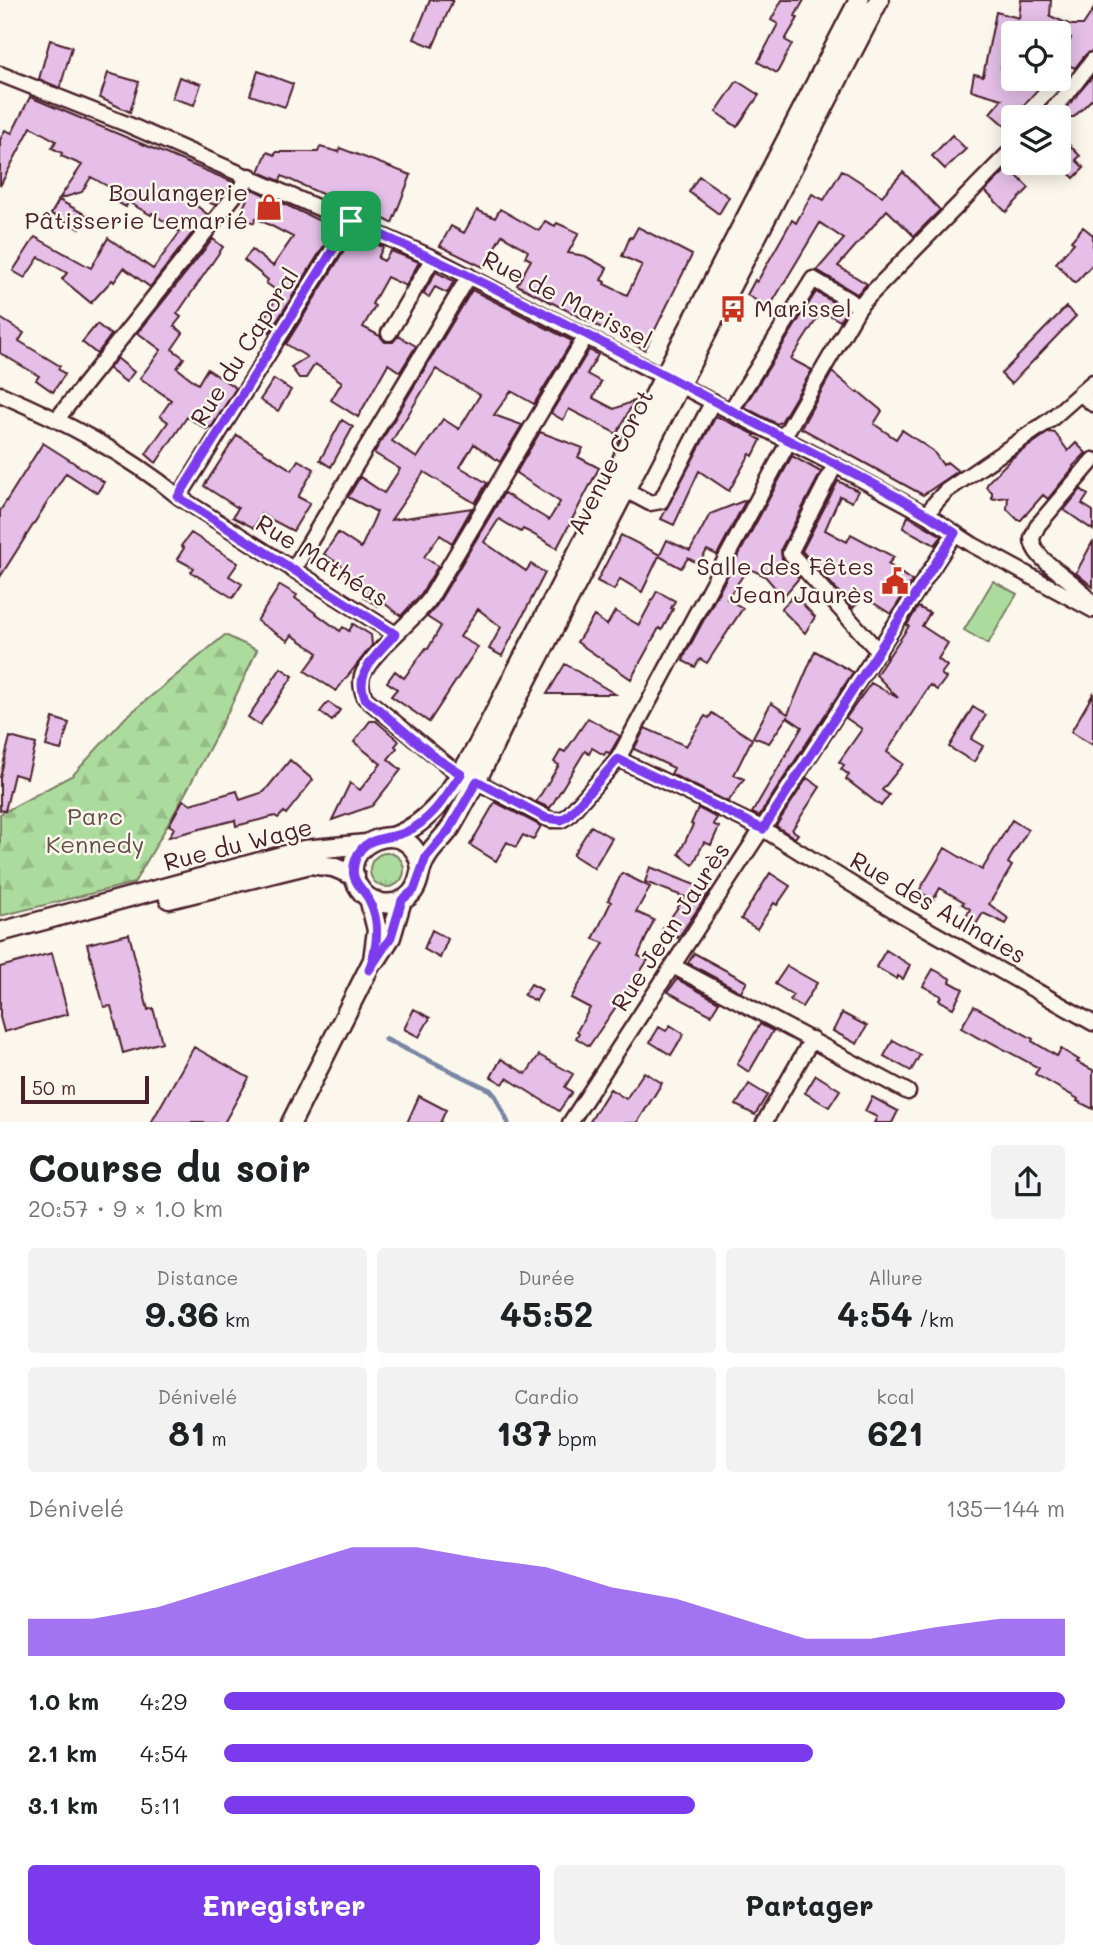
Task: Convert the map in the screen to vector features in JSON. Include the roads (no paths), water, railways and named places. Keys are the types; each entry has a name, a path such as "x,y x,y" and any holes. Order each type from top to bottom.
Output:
{"street":[{"name":"Avenue Corot","path":"291,1122 369,970 391,937 402,900 414,890 426,857 449,830 469,777 619,487 859,0"},
{"name":"Avenue Corot","path":"672,379 879,0"},
{"path":"1056,105 1093,60"},
{"name":"Rue de Marissel","path":"0,74 250,176 433,258 786,439 1093,608"},
{"path":"763,829 618,759 786,439 860,307 1001,161"},
{"path":"57,419 250,176"},
{"name":"Rue du Caporal","path":"178,497 351,221"},
{"path":"389,333 433,258"},
{"path":"293,570 469,276"},
{"path":"731,410 813,279 860,307"},
{"path":"395,634 411,621 429,600 586,336"},
{"path":"927,515 946,491 1050,420 1093,382"},
{"name":"Rue Mathéas","path":"0,394 57,419 160,481 178,497 395,634 363,673 361,685 369,703 436,758 546,818 561,820 568,816 618,759"},
{"path":"1081,394 1093,404"},
{"path":"619,487 650,503 664,499 713,401"},
{"name":"Rue de Marissel","path":"1093,460 1034,532 1032,544 1036,554 1088,596 1093,608"},
{"path":"835,465 790,553 879,652"},
{"name":"Rue Jean Jaurès","path":"570,1122 955,533"},
{"name":"Avenue Corot","path":"366,844 416,827 469,777"},
{"name":"Rue des Aulnaies","path":"763,829 913,922 1093,1023"},
{"path":"393,837 414,850 421,869"},
{"path":"355,876 357,856 366,844"},
{"name":"Rue du Wage","path":"0,932 304,850 366,844"},
{"name":"Rue du Wage","path":"0,943 302,865 326,865 355,876"},
{"name":"Avenue Corot","path":"355,876 361,891 369,898 377,930 375,951 369,970"},
{"path":"369,898 383,903 402,900"},
{"path":"673,966 908,1092"},
{"path":"764,1122 812,1039"}],"waterway":[{"path":"385,1039 490,1090 508,1122"}],"place":[{"name":"Boulangerie Pâtisserie Lemarié","path":"269,207"},
{"name":"Marissel","path":"733,309"},
{"name":"Salle des Fêtes Jean Jaurès","path":"895,581"}],"park label":[{"name":"Parc Kennedy","path":"95,831"}]}
